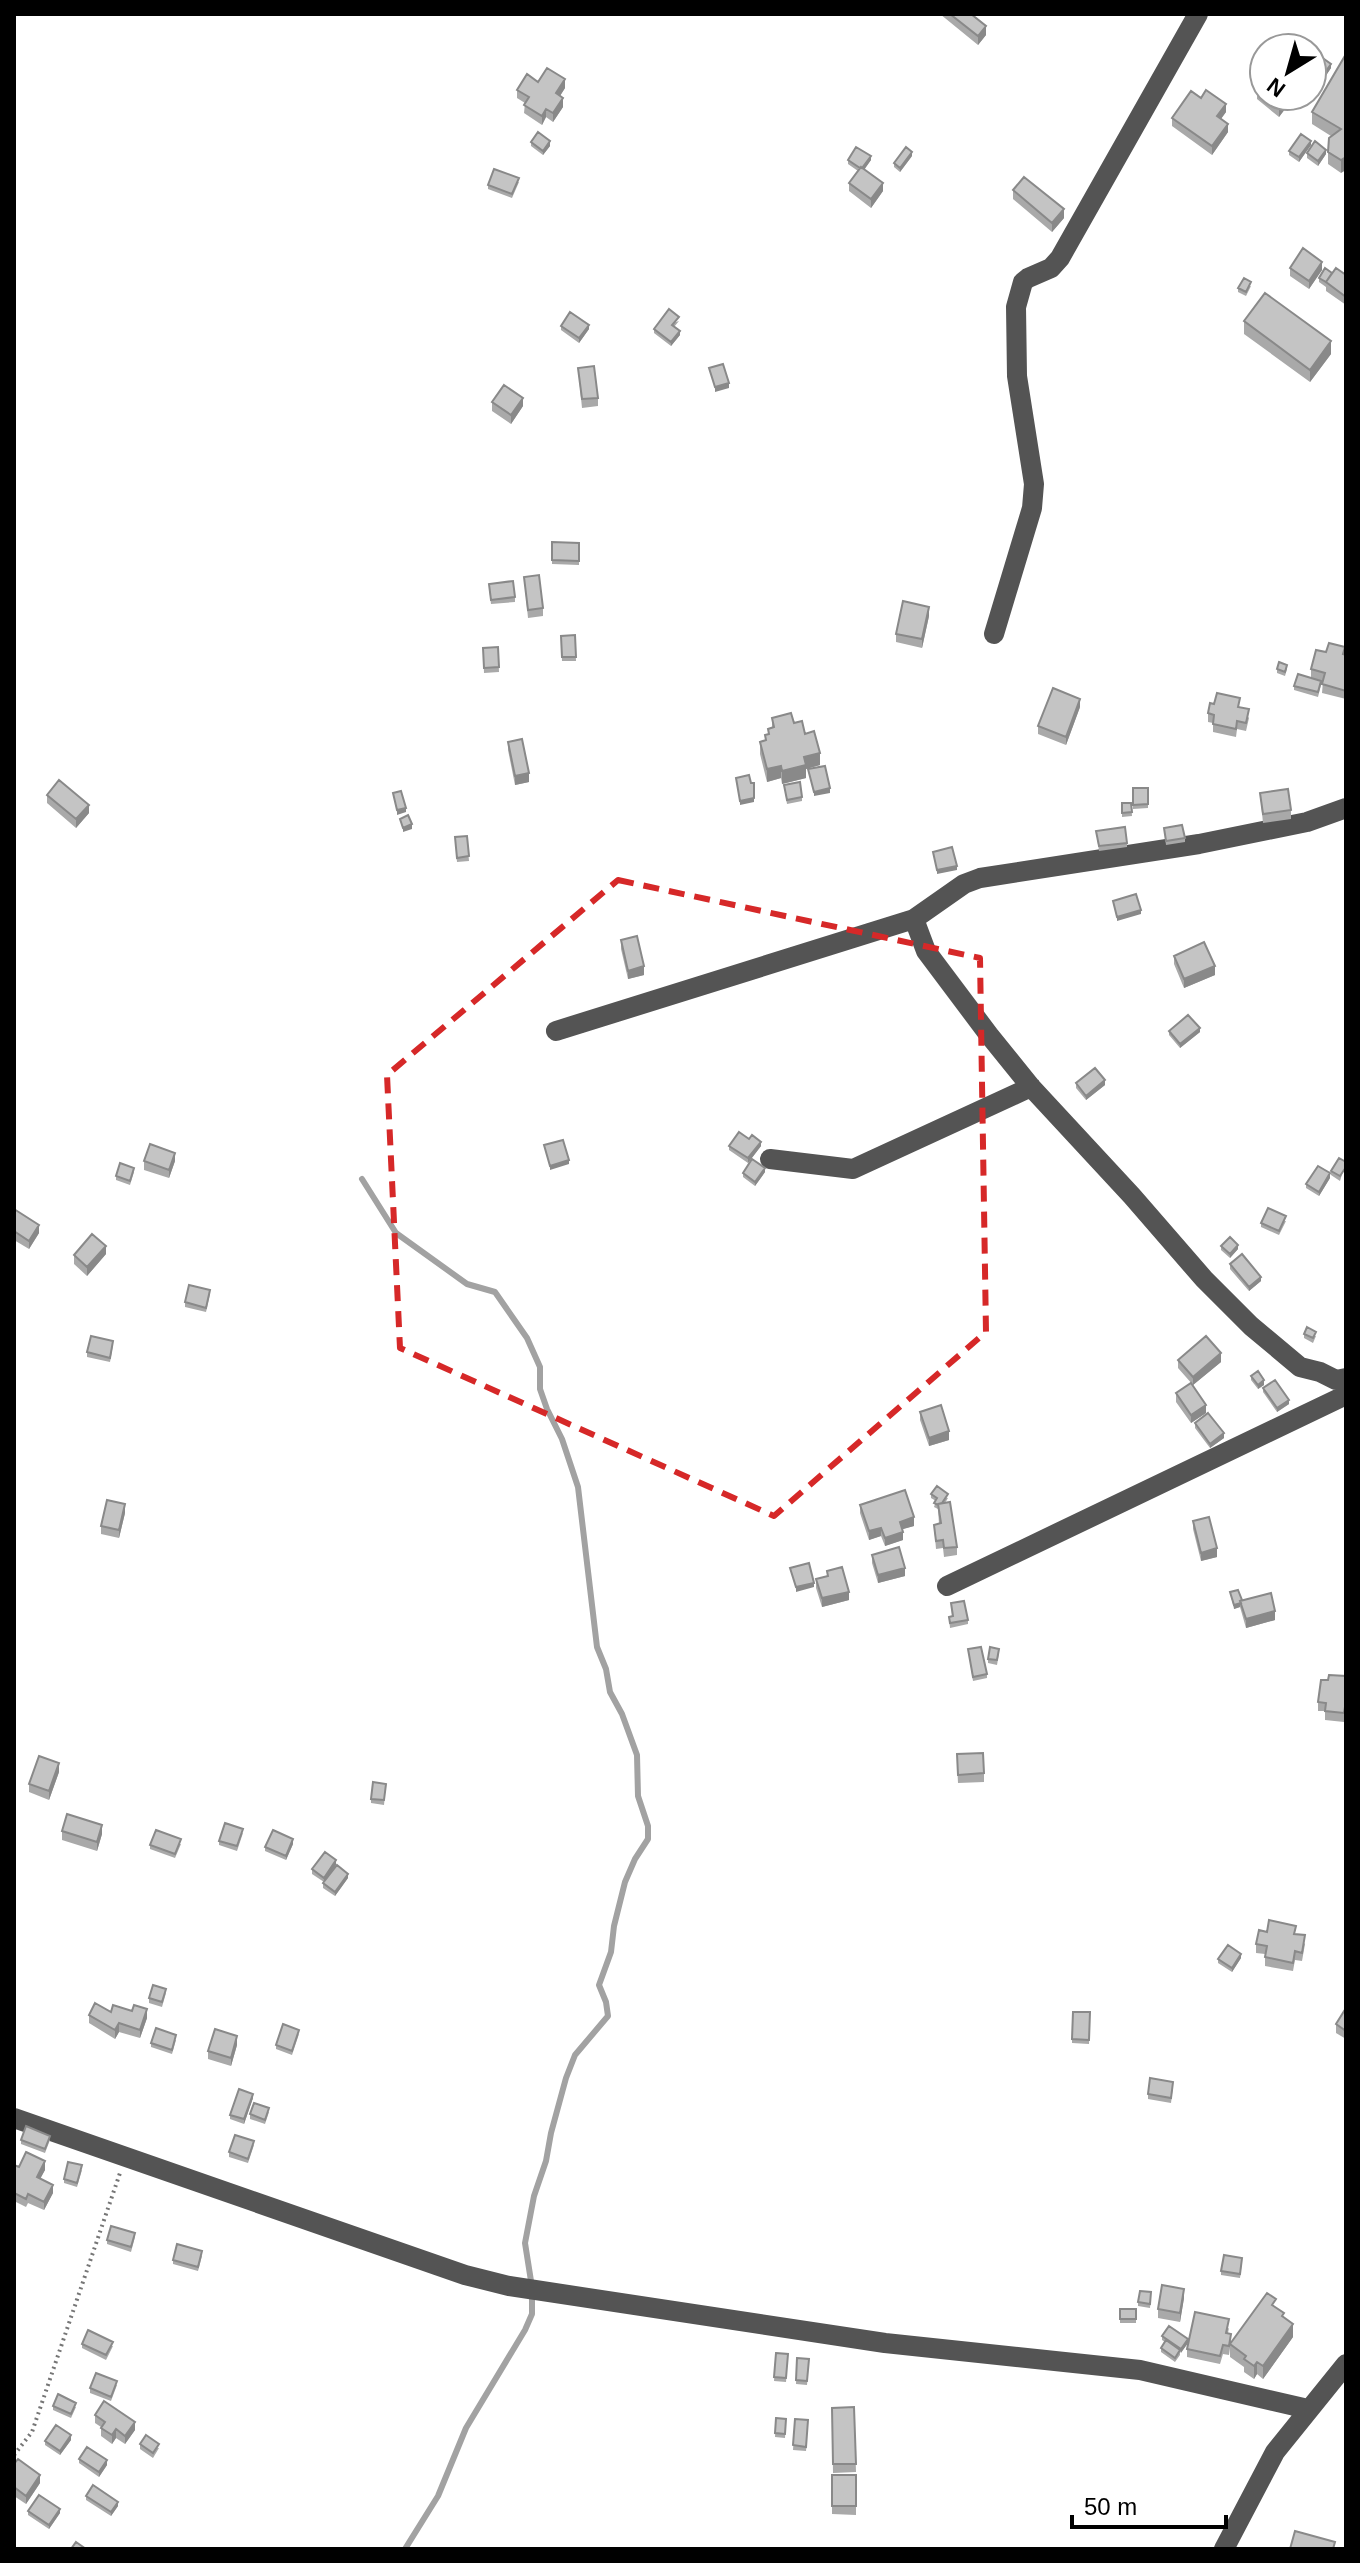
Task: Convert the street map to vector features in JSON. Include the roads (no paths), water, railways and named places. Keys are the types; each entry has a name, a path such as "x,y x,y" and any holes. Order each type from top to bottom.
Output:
{"street":[{"path":"994,634 1032,508 1034,484 1017,376 1015,323 1019,292 1028,278 1051,268 1060,258 1198,14"},
{"path":"556,1031 914,919 964,884 980,878 1199,844 1307,822 1346,808"},
{"path":"914,919 926,951 1031,1087 1204,1279 1251,1326 1300,1367 1336,1380 1346,1378"},
{"path":"770,1159 853,1169 1031,1087"},
{"path":"947,1586 1346,1395"},
{"path":"14,2118 465,2275 509,2286 885,2343 1140,2370 1308,2409"},
{"path":"1224,2549 1275,2452 1346,2364"}],"waterway":[{"path":"362,1179 396,1233 467,1284 495,1292 527,1338 540,1367 540,1389 562,1439 578,1487 597,1647 606,1669 610,1692 637,1755 638,1796 648,1826 648,1839 625,1882 611,1952 599,1985 608,2016 575,2055 534,2196 525,2243 531,2281"},
{"path":"405,2549 438,2496 466,2428 525,2330 532,2314 532,2299"}]}
